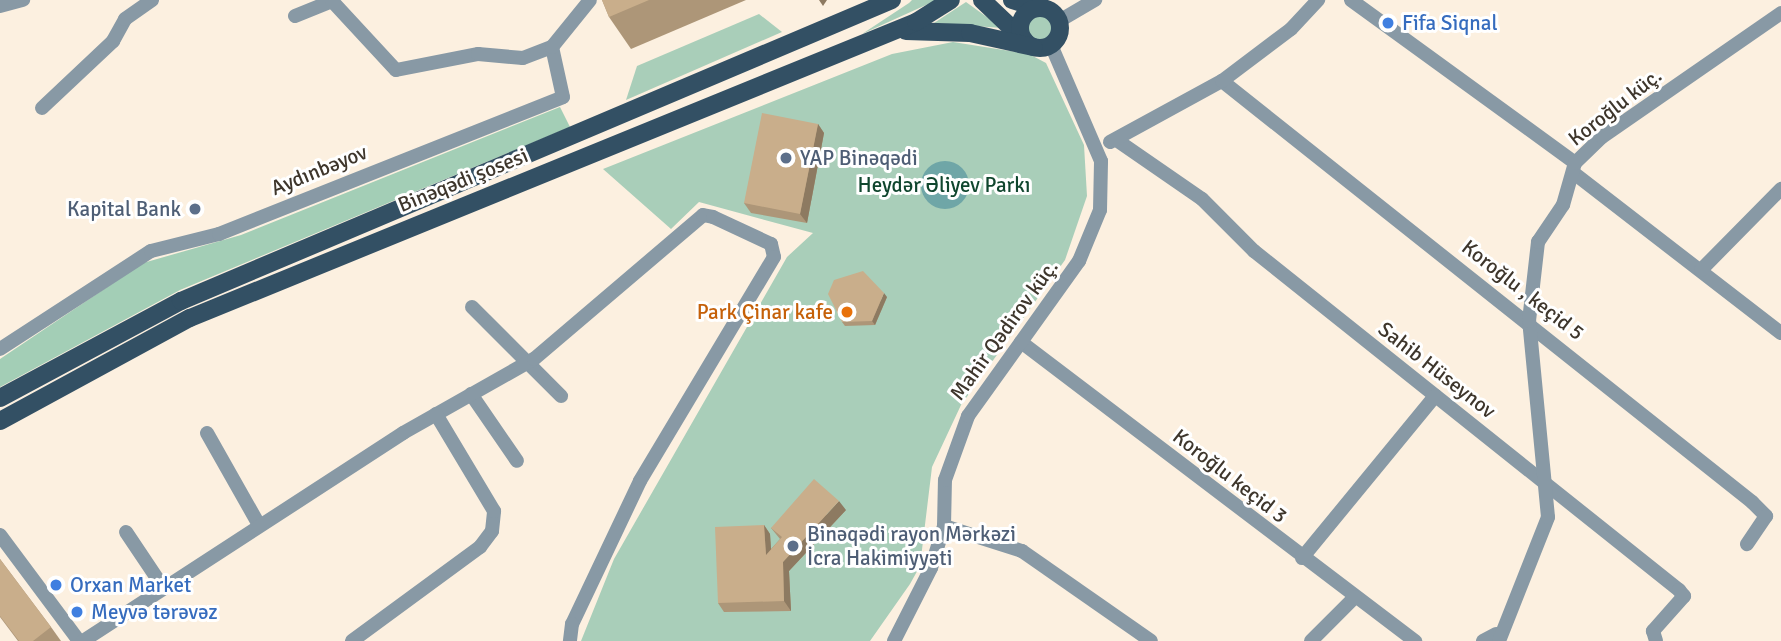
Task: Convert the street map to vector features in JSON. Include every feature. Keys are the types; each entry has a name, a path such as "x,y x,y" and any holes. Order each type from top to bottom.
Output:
{"main road":[{"name":"Binəqədi şosesi","path":"0,398 181,301 892,0"},
{"name":"Binəqədi şosesi","path":"0,421 201,314 889,33 951,0"},
{"path":"982,0 1036,45"},
{"path":"1012,0 1038,8 1059,21 1036,45"},
{"path":"1036,45 1021,21 1038,8"},
{"path":"889,33 951,30 1036,45"}],"street":[{"path":"0,6 23,0"},
{"path":"42,107 113,41 125,19 152,0"},
{"path":"295,16 332,1 396,70 478,54 523,58 552,47 590,0"},
{"path":"1059,21 1095,0"},
{"path":"1096,144 1118,141 1222,80 1291,29 1318,0"},
{"path":"1351,0 1575,169 1781,333"},
{"name":"Koroğlu küç.","path":"1497,638 1539,553 1548,517 1529,321 1538,242 1575,169 1602,137 1781,13"},
{"name":"Mahir Qədirov küç.","path":"894,641 931,568 944,526 953,447 1092,234 1104,174 1096,144 1036,45"},
{"name":"Aydınbəyov","path":"0,349 151,251 219,234 563,97 552,47"},
{"name":"Koroğlu , keçid 5","path":"1222,80 1529,321 1766,516 1747,544"},
{"name":"Sahib Hüseynov","path":"1118,141 1202,199 1254,251 1684,596 1653,631 1657,641"},
{"path":"1701,270 1781,189"},
{"path":"0,535 81,641 436,414 525,364 703,215 771,244 774,257 640,481 572,624 570,641"},
{"path":"472,307 525,364 561,396"},
{"name":"Koroğlu keçid 3","path":"1021,342 1302,558 1415,641"},
{"path":"471,394 517,461"},
{"path":"1302,558 1435,396"},
{"path":"352,641 480,547 492,531 494,511 436,414"},
{"path":"207,433 259,525"},
{"path":"944,526 1023,551 1151,641"},
{"path":"126,532 163,587"},
{"path":"1311,641 1355,597"},
{"path":"1483,641 1497,638"}],"green space":[{"path":"912,0 937,0 862,34 909,3"},
{"path":"966,2 1002,28 934,23"},
{"path":"759,14 782,32 626,100 637,66"},
{"path":"1040,14 1049,18 1053,27 1049,36 1040,40 1031,36 1027,27 1031,18"},
{"name":"Heydər Əliyev Parkı","path":"953,42 1029,54 1046,63 1084,145 1087,196 1065,260 961,405 932,467 920,566 910,584 870,641 581,641 614,559 787,257 813,233 699,202 671,229 603,169 892,54"},
{"path":"560,107 570,127 180,290 0,387 0,359 143,263 241,235"}],"water":[{"path":"945,161 962,168 969,185 962,202 945,209 928,202 921,185 928,168"}],"building":[{"path":"602,0 649,0 609,17"},
{"path":"762,113 818,124 800,214 744,203"},
{"path":"863,271 884,293 872,321 842,322 828,294 834,280"},
{"path":"814,479 839,501 783,562 784,601 718,603 715,527 764,525 766,555 782,537 771,528"},
{"path":"0,559 51,627 33,641 19,641 0,616"}],"place":[{"name":"Fifa Siqnal","path":"1388,23"},
{"name":"YAP Binəqədi","path":"786,158"},
{"name":"Kapital Bank","path":"195,209"},
{"name":"Park Çinar kafe","path":"847,312"},
{"name":"Binəqədi rayon Mərkəzi İcra Hakimiyyəti","path":"793,546"},
{"name":"Orxan Market","path":"56,585"},
{"name":"Meyvə tərəvəz","path":"77,612"}]}
